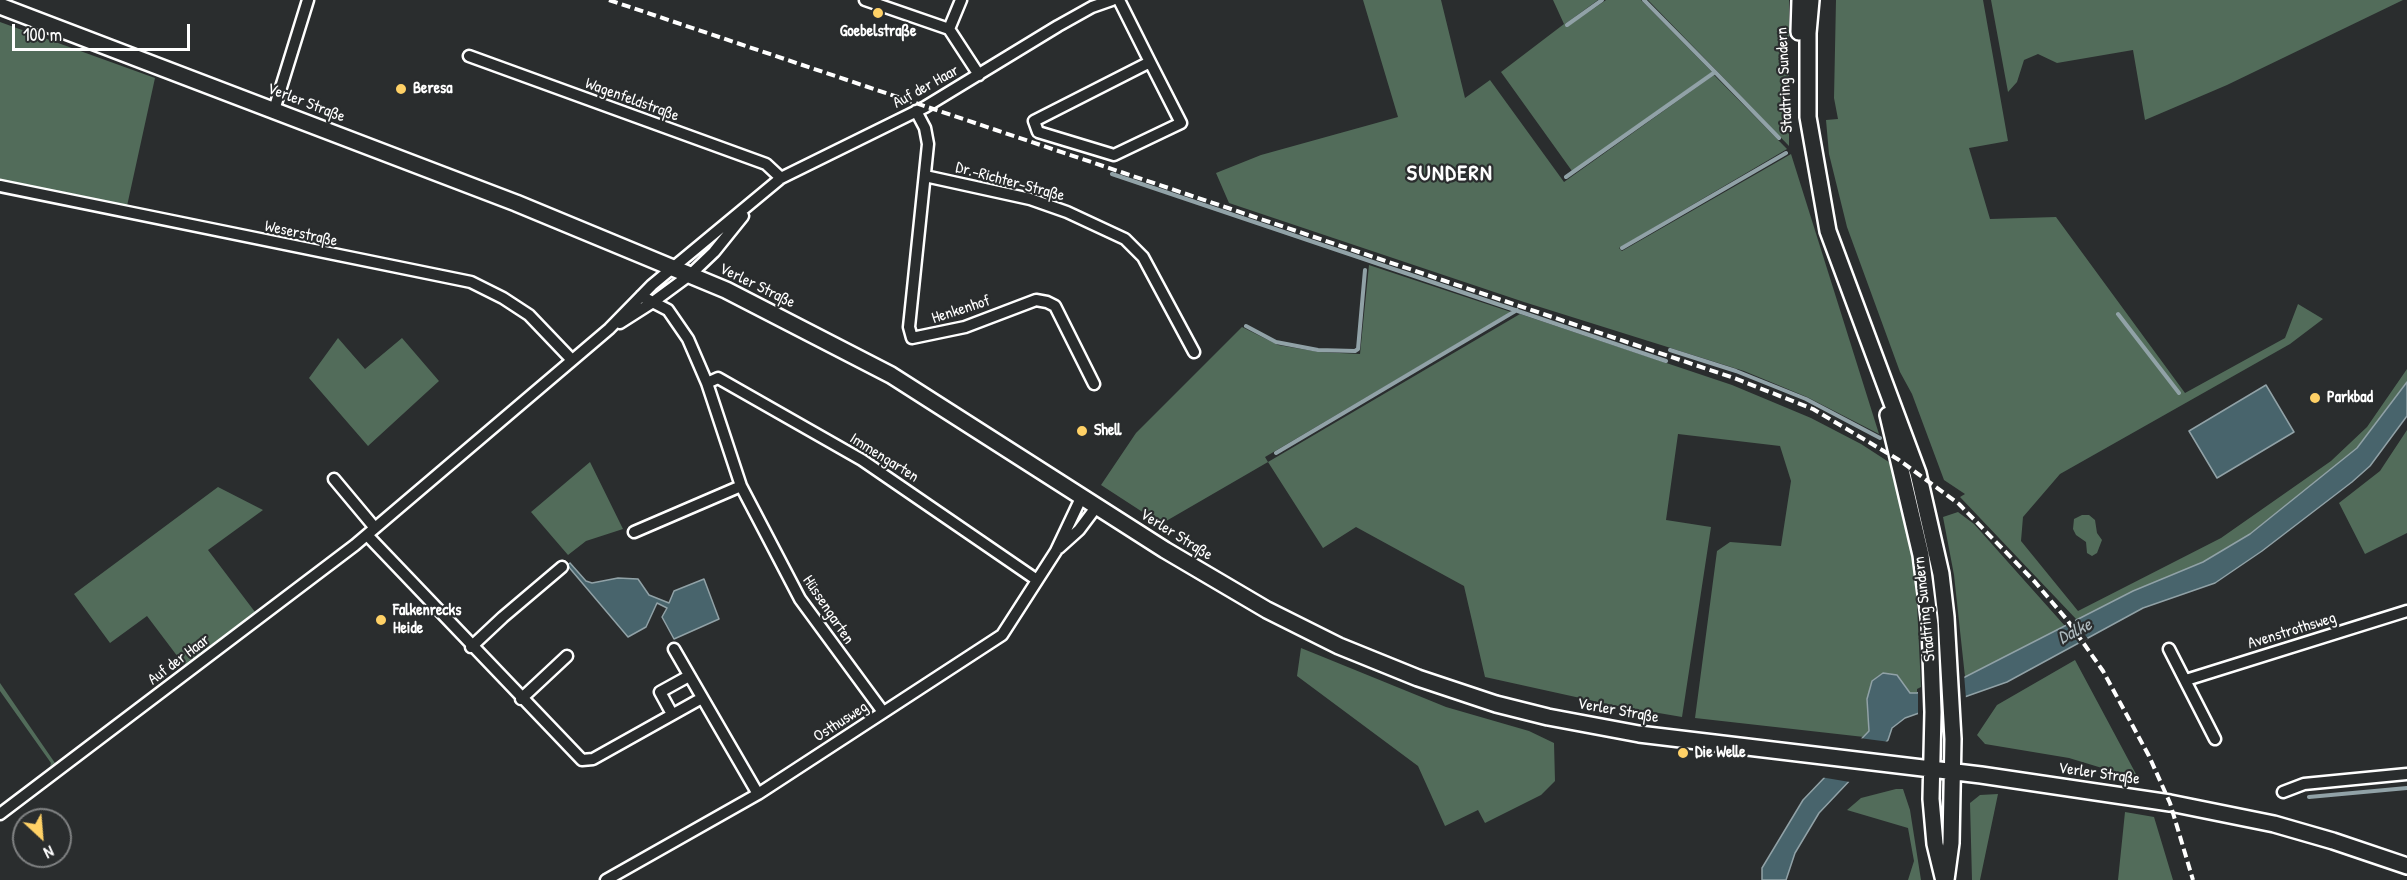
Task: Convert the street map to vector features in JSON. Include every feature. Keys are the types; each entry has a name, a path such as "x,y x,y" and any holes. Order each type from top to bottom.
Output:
{"main road":[{"name":"Stadtring Sundern","path":"1800,0 1798,51 1801,101 1806,137 1813,156"},
{"name":"Stadtring Sundern","path":"1811,0 1808,33 1808,117 1813,156 1828,231 1918,473 1935,542 1946,617 1952,706 1951,843 1945,880"},
{"name":"Verler Straße","path":"0,6 274,110 691,274 807,330 891,375 1165,550 1267,610 1339,646 1418,678 1496,704 1568,721 1651,735 2129,796 2274,824 2333,840 2407,866"},
{"name":"Stadtring Sundern","path":"1869,346 1893,435 1921,555 1930,625 1933,712 1931,799 1935,844 1945,880"}],"street":[{"path":"274,110 308,0"},
{"path":"865,0 949,28 979,75"},
{"path":"949,28 961,0"},
{"name":"Auf der Haar","path":"0,814 371,532 609,328 674,267 781,178 801,166 916,111 1066,21 1113,0"},
{"path":"1119,0 1181,123 1114,155 1038,132 1034,121 1150,62"},
{"name":"Wagenfeldstraße","path":"469,56 766,164 781,178"},
{"path":"916,111 925,128 928,144 925,176"},
{"name":"Dr.-Richter-Straße","path":"925,176 1030,199 1067,212 1125,239 1143,257 1194,351"},
{"name":"Henkenhof","path":"925,176 909,327 912,338 964,327 1036,300 1047,302 1055,306 1094,384"},
{"name":"Weserstraße","path":"0,186 471,282 503,298 529,315 572,360"},
{"name":"Auf der Haar","path":"609,328 653,302 691,274 714,252 754,202"},
{"name":"Hüssengarten","path":"641,296 668,310 688,339 707,382 741,486 800,598 883,712"},
{"name":"Immengarten","path":"707,382 718,378 862,460 1037,580"},
{"path":"334,479 371,532 471,647 582,760 593,759 702,698"},
{"path":"634,532 741,486"},
{"name":"Osthusweg","path":"606,880 758,794 1002,635 1056,551 1082,496"},
{"name":"Osthusweg","path":"1056,551 1079,530 1097,506"},
{"path":"471,647 503,616 562,567"},
{"name":"Avenstrothsweg","path":"2186,680 2407,611"},
{"path":"674,649 758,794"},
{"path":"2169,649 2215,739"},
{"path":"521,699 567,656"},
{"path":"672,714 660,692 689,676"},
{"path":"2283,792 2304,784 2407,774"}],"green space":[{"path":"1363,0 1441,0 1465,98 1490,80 1564,182 1714,75 1787,149 1619,248 1622,251 1791,154 1879,434 1807,397 1744,371 1524,302 1229,203 1216,173 1261,155 1398,117"},
{"path":"1553,0 1598,0 1565,24 1567,27 1606,0 1641,0 1712,72 1572,171 1501,72 1564,24"},
{"path":"1648,0 1789,0 1789,146 1718,72"},
{"path":"1836,0 1983,0 2008,141 1969,148 1990,219 2056,217 2185,393 2285,338 2298,304 2323,319 2290,344 2060,474 2023,517 2021,541 2078,611 2221,538 2331,461 2367,427 2407,369 2407,382 2357,448 2250,534 2203,562 2133,591 2077,620 1960,497 1965,494 1944,480 1912,394 1900,372 1847,227 1829,154 1826,120 1838,119 1834,98"},
{"path":"1991,0 2403,0 2227,85 2145,120 2133,50 2057,63 2038,54 2024,60 2017,82 2008,92"},
{"path":"0,22 155,78 127,206 0,180"},
{"path":"1369,265 1511,312 1265,457 1268,462 1161,524 1101,485 1136,433 1242,327 1278,345 1319,352 1360,354"},
{"path":"1520,314 1732,385 1811,418 1861,444 1895,466 1905,506 1916,584 1921,687 1917,689 1917,693 1910,693 1897,675 1883,673 1872,681 1867,699 1869,731 1864,737 1695,718 1717,551 1730,542 1781,546 1791,481 1780,446 1678,434 1666,520 1711,527 1682,717 1612,705 1485,677 1464,586 1356,527 1323,548 1268,462"},
{"path":"338,338 365,369 402,338 439,381 368,446 309,378"},
{"path":"2407,430 2407,533 2365,554 2339,503 2380,471"},
{"path":"590,462 623,529 586,541 568,555 531,512"},
{"path":"218,487 263,510 208,550 255,612 184,665 147,616 110,643 74,594"},
{"path":"1958,512 1974,524 2065,626 1965,677 1954,575 1943,517"},
{"path":"2082,515 2089,515 2095,520 2097,533 2102,540 2097,553 2092,556 2087,553 2086,542 2076,535 2073,529 2074,519"},
{"path":"1301,648 1446,707 1529,731 1554,743 1555,781 1541,795 1485,823 1478,810 1445,826 1418,766 1297,676"},
{"path":"2075,660 2136,774 2135,778 2069,758 1985,744 1977,735 1997,705"},
{"path":"0,683 55,763 50,766 51,763 0,691"},
{"path":"1903,789 1910,810 1921,880 1908,880 1914,861 1908,828 1847,810 1861,798"},
{"path":"1998,794 1980,880 1972,880 1970,803 1980,795"},
{"path":"2125,812 2154,817 2173,880 2118,880"}],"water":[{"name":"Dalke","path":"2407,382 2407,416 2370,466 2352,482 2262,551 2215,583 2143,608 2007,682 1905,718 1892,728 1888,740 1819,813 1795,853 1786,880 1762,880 1762,868 1803,800 1869,731 1867,699 1872,681 1883,673 1897,675 1910,693 1917,693 1965,677 2133,591 2203,562 2250,534 2357,448"},
{"path":"2266,385 2294,432 2217,478 2189,431"},
{"path":"570,563 586,581 592,583 618,578 638,579 649,595 669,603 674,591 704,579 719,619 674,639 662,617 667,608 657,603 646,627 628,637 567,565"}],"pier":[{"path":"2074,619 2088,639 2079,644 2065,624"},
{"path":"1964,674 1966,699 1918,716 1918,690"},
{"path":"1859,738 1890,742 1850,782 1820,777"}],"waterway":[{"path":"1567,25 1602,0"},
{"path":"1644,0 1715,72"},
{"path":"1566,177 1715,72 1779,138"},
{"path":"1622,248 1786,153"},
{"path":"1112,174 1666,361"},
{"path":"1246,326 1276,342 1318,350 1355,351 1358,349 1365,270"},
{"path":"1276,453 1517,310"},
{"path":"2118,314 2179,393"},
{"path":"1670,350 1736,371 1806,399 1880,438"},
{"path":"2309,797 2407,788"}],"railway":[{"path":"609,0 1734,378 1813,409 1899,460 1959,504 2035,582 2068,621 2103,671 2149,756 2170,803 2193,880"}],"place":[{"name":"Goebelstraße","path":"878,13"},
{"name":"Beresa","path":"401,89"},
{"name":"Parkbad","path":"2315,398"},
{"name":"Shell","path":"1082,431"},
{"name":"Falkenrecks Heide","path":"381,620"},
{"name":"Die Welle","path":"1683,753"}],"district":[{"name":"SUNDERN","path":"1450,174"}]}
